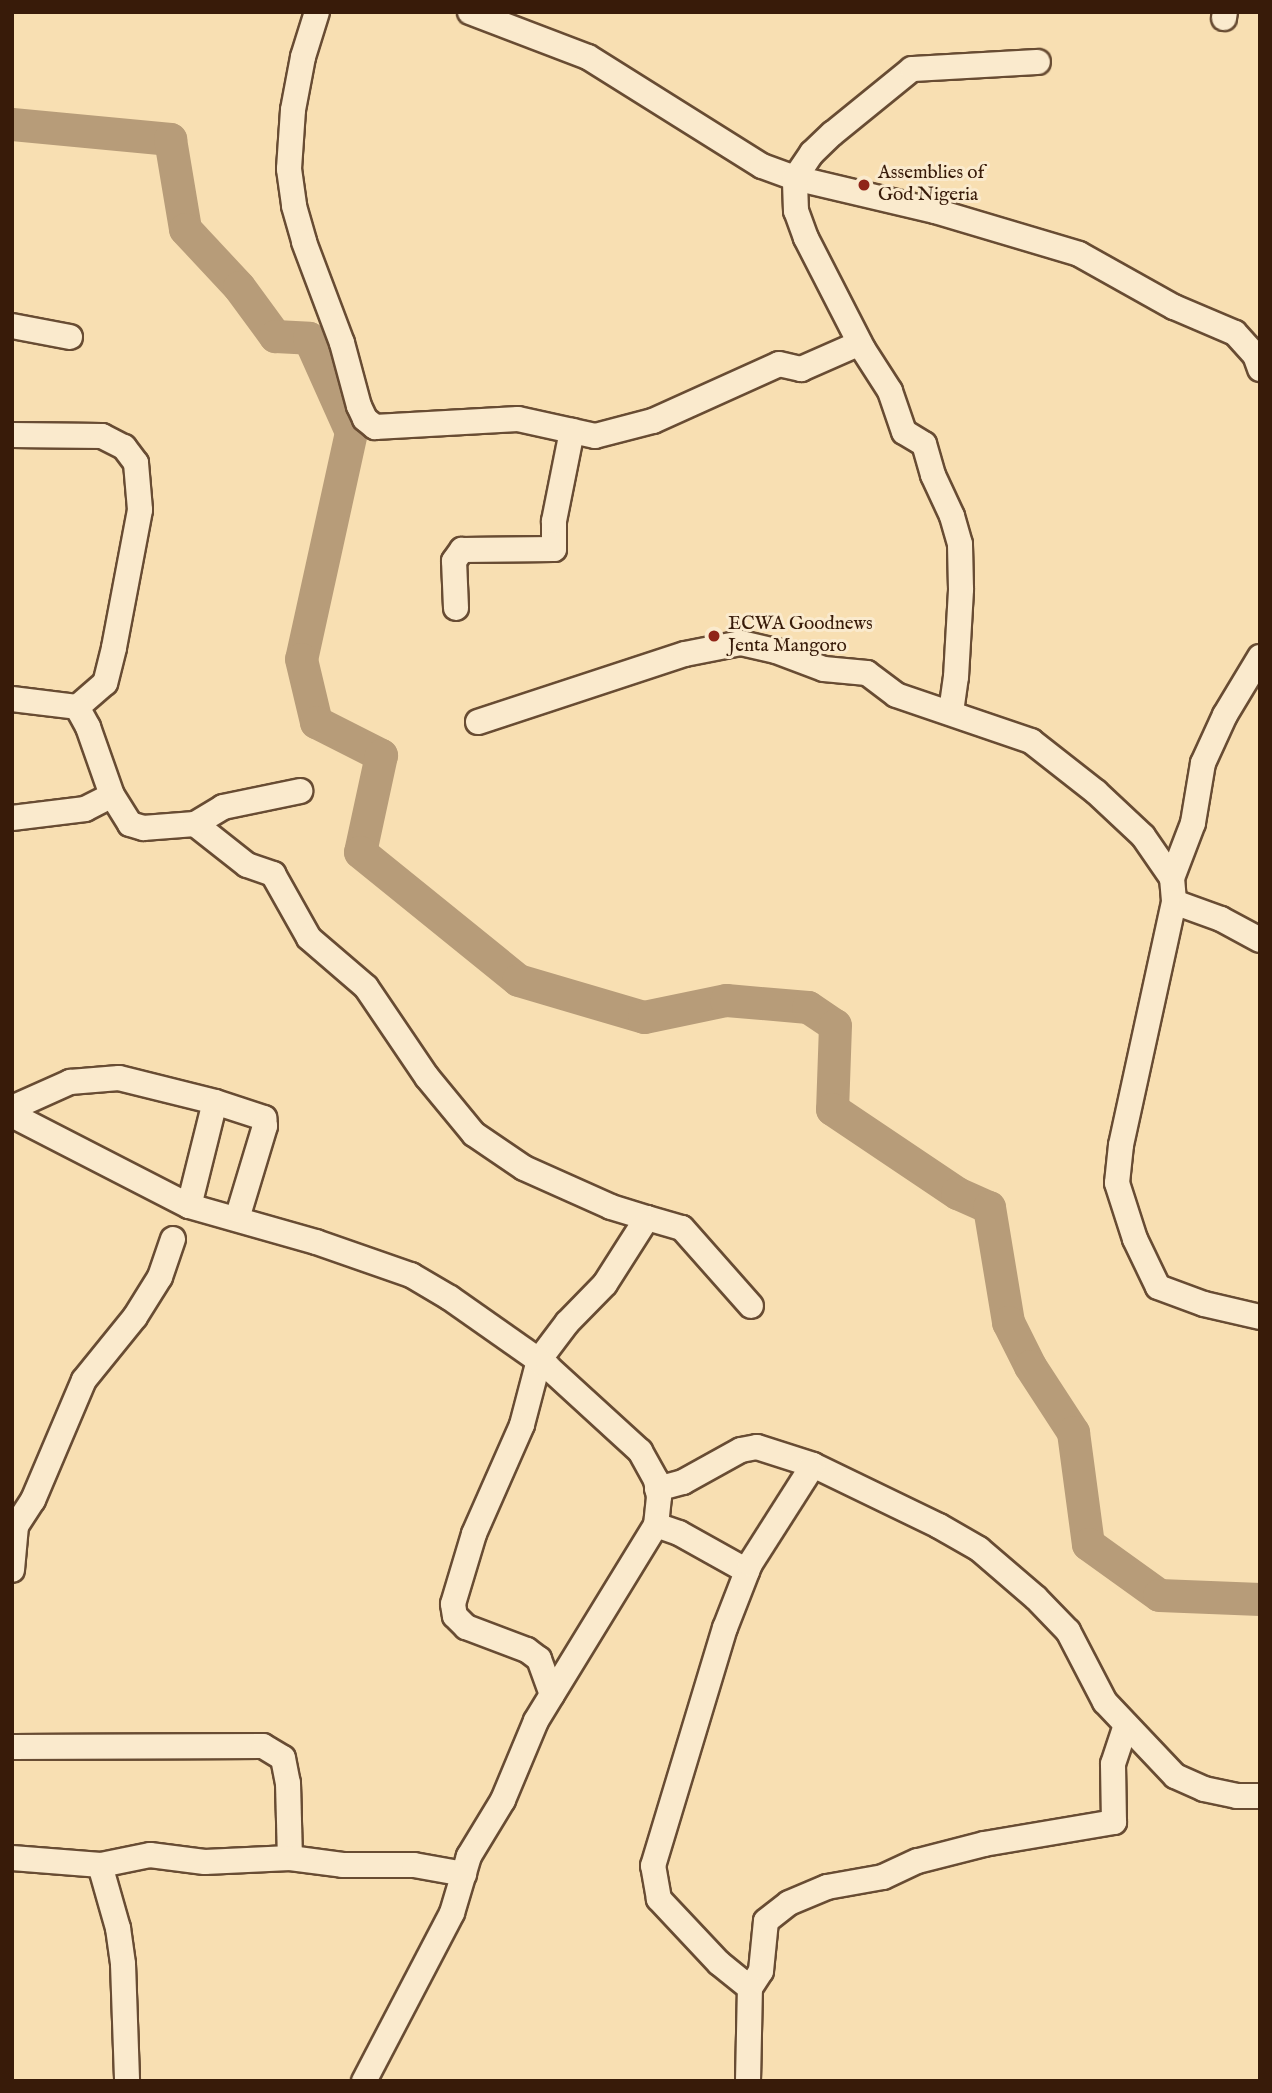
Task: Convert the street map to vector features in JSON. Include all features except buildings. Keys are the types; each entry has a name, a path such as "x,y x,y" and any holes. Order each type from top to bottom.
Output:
{"street":[{"path":"317,12 303,57 293,110 289,169 294,206 304,242 323,287 359,406 365,419 375,427 518,419 595,436 653,421 779,364 801,369 860,343"},
{"path":"470,12 588,57 762,166 796,178 935,211 1079,254 1174,307 1235,333 1255,355 1260,369"},
{"path":"951,712 956,677 960,544 924,444 904,432 890,391 860,343 806,238 796,211 796,178 812,153 832,134 912,69 1038,62"},
{"path":"12,326 70,337"},
{"path":"456,608 454,561 462,550 554,549 554,521 572,431"},
{"path":"12,435 102,436 124,447 136,463 140,510 105,683 77,707 12,699"},
{"path":"478,722 685,654 741,643 776,651 824,669 866,673 896,695 1031,741 1096,792 1143,836 1173,890 1260,940"},
{"path":"1260,657 1225,715 1203,763 1193,823 1173,890 1121,1145 1117,1183 1135,1239 1158,1287 1204,1304 1260,1317"},
{"path":"77,707 88,726 112,795 130,824 143,828 195,824 223,807 300,791"},
{"path":"12,818 85,809 112,795"},
{"path":"195,824 247,865 273,874 309,938 366,987 427,1077 474,1133 524,1168 611,1207 682,1228 751,1306"},
{"path":"12,1108 70,1082 119,1078 215,1102 264,1118 265,1125 237,1219"},
{"path":"189,1206 215,1102"},
{"path":"12,1115 189,1206 411,1275 450,1298 539,1360 640,1451 657,1489 656,1525 536,1721 503,1800 469,1856 452,1913 364,2081"},
{"path":"552,1695 539,1659 527,1650 466,1627 455,1616 453,1604 474,1534 522,1425 539,1360 567,1323 606,1284 647,1218"},
{"path":"12,1570 14,1524 33,1500 84,1380 160,1277 173,1239"},
{"path":"657,1489 683,1482 732,1455 757,1447 813,1465 939,1525 979,1549 1036,1598 1068,1631 1105,1702 1175,1776 1204,1789 1237,1796 1260,1796"},
{"path":"750,1988 719,1963 659,1899 653,1867 725,1628 747,1571 771,1527 813,1465"},
{"path":"656,1525 679,1533 747,1571"},
{"path":"748,2081 750,1988 761,1971 766,1921 789,1903 827,1886 883,1877 918,1861 984,1844 1114,1822 1114,1764 1126,1725"},
{"path":"12,1747 263,1746 283,1758 288,1783 290,1858"},
{"path":"12,1858 100,1865 150,1855 205,1862 290,1858 343,1865 414,1865 464,1874"},
{"path":"100,1865 118,1928 123,1964 127,2081"}],"waterway":[{"path":"12,124 170,139 185,229 239,287 275,336 309,338 351,432 301,659 316,722 381,755 360,852 518,980 644,1017 726,1000 808,1007 835,1025 832,1109 957,1193 989,1207 1008,1322 1030,1366 1073,1432 1088,1544 1159,1595 1260,1599"}],"place":[{"name":"Assemblies of God Nigeria","path":"864,185"},
{"name":"ECWA Goodnews Jenta Mangoro","path":"714,636"}]}
